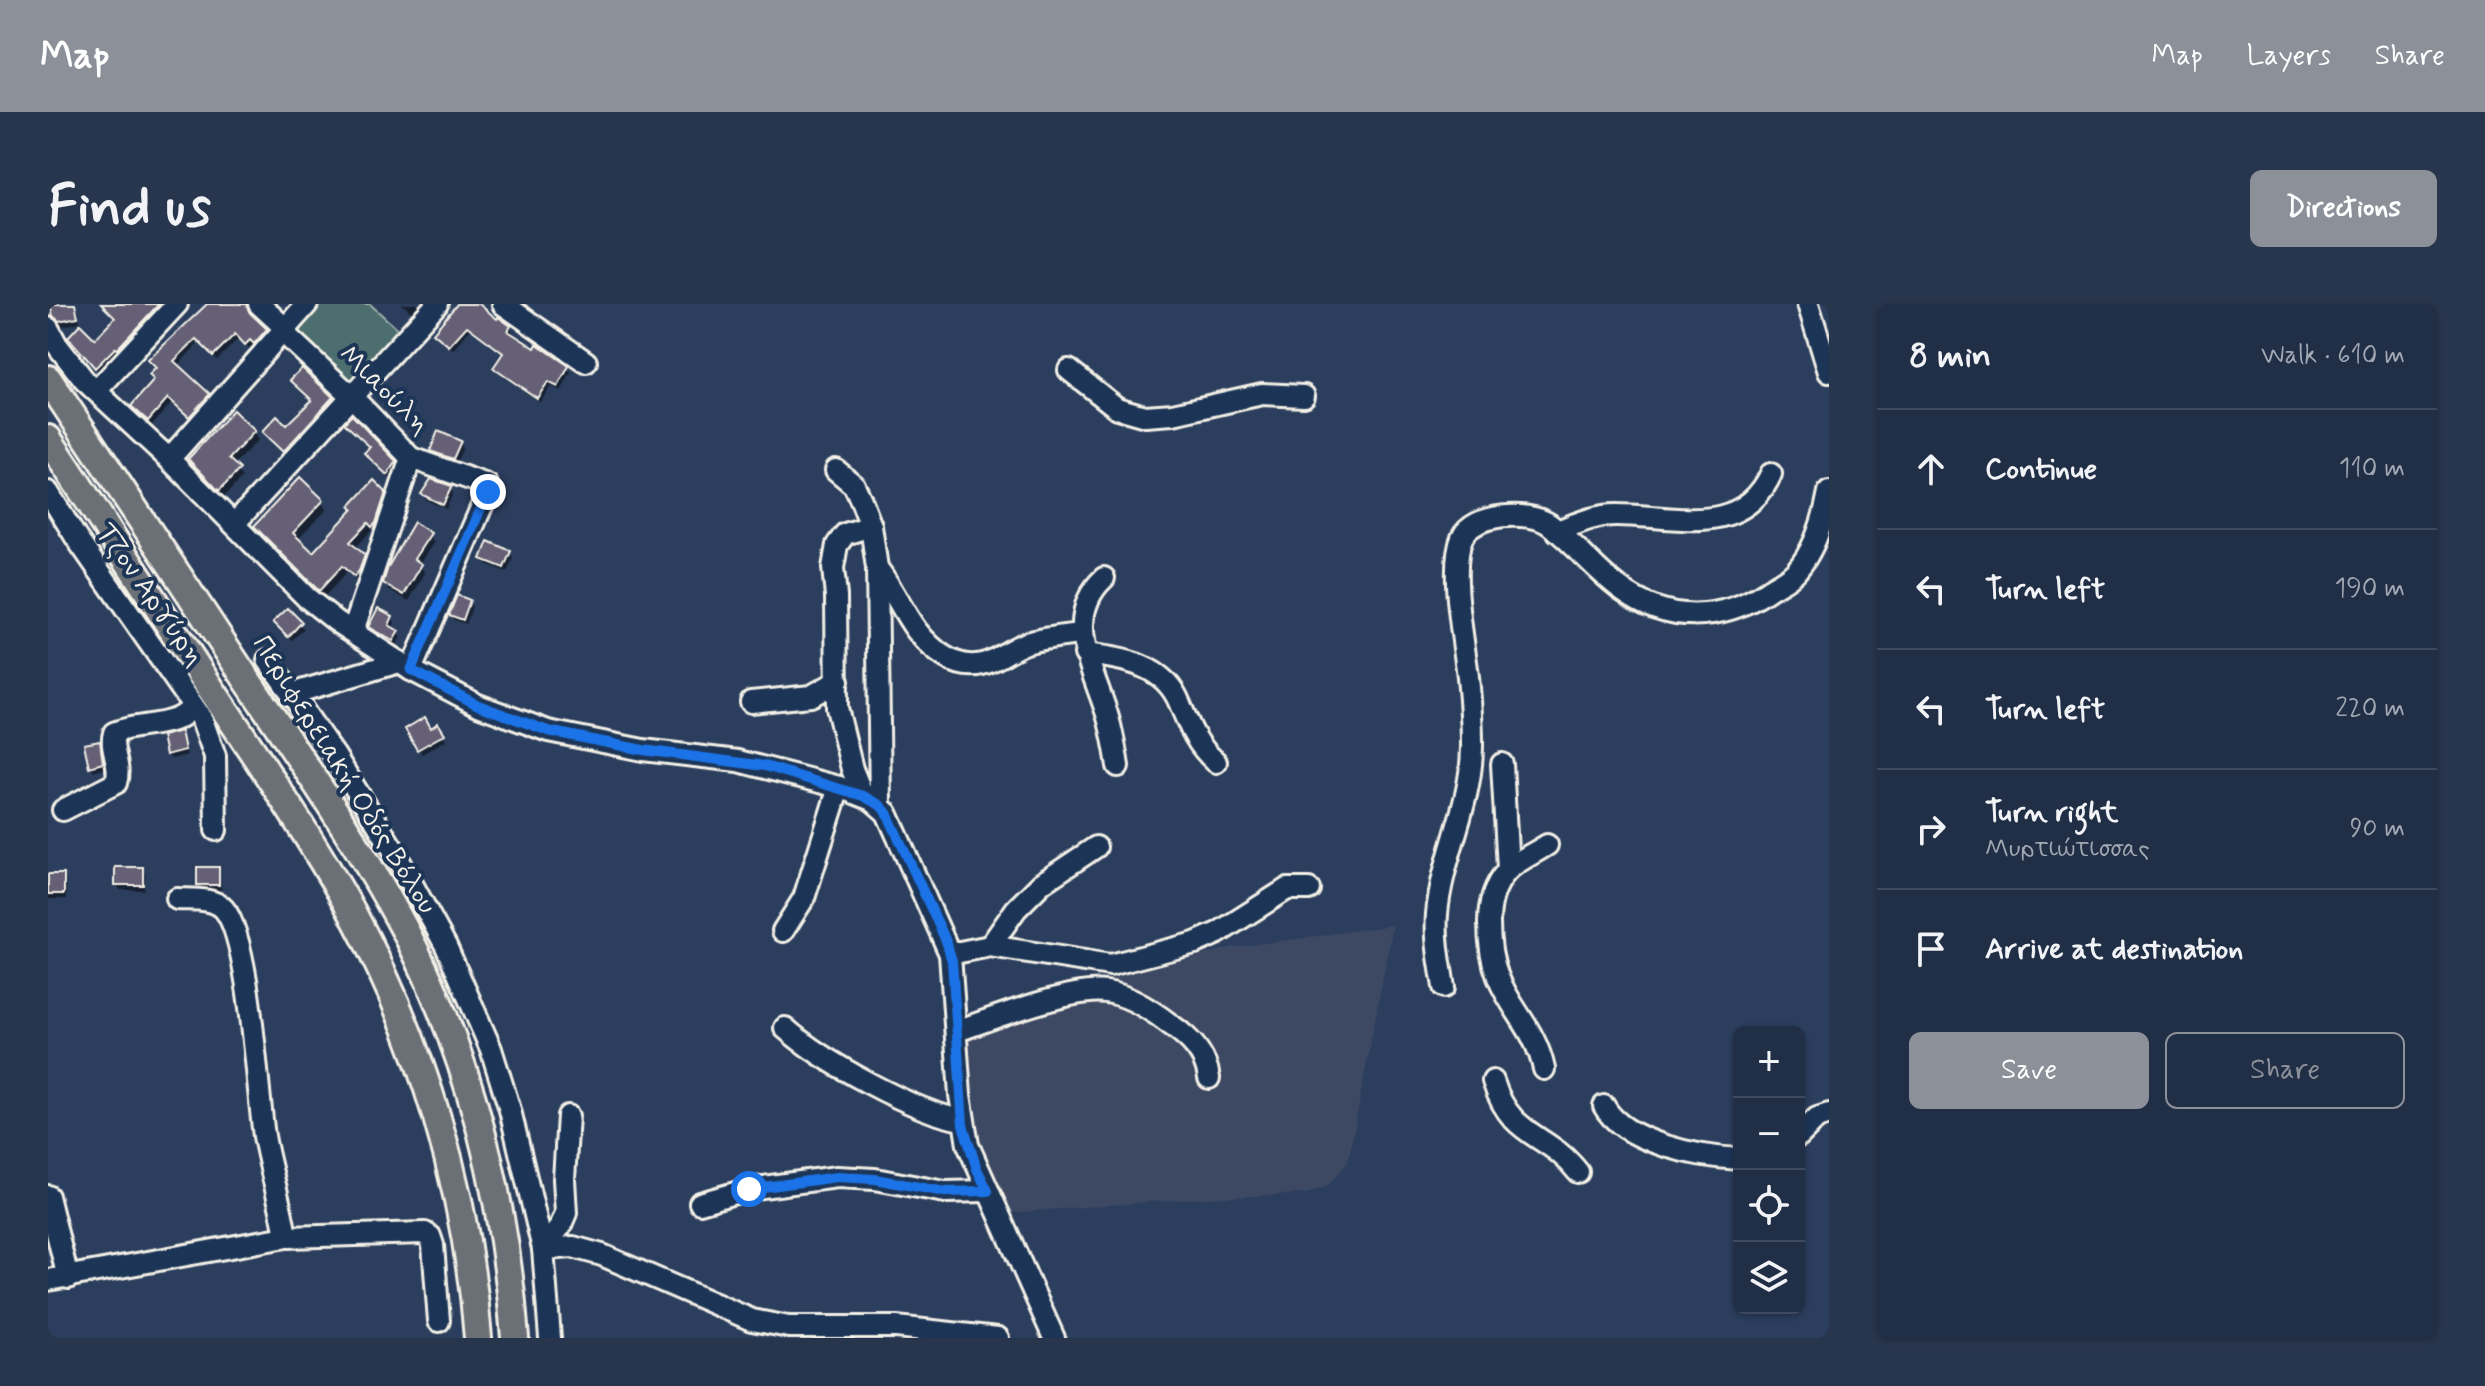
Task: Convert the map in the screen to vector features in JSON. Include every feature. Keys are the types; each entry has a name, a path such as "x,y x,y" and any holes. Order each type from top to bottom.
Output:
{"main road":[{"name":"Περιφερειακή Οδός Βόλου","path":"48,379 361,851 407,935 450,1035 480,1130 504,1247 515,1338"},
{"path":"48,439 305,832 369,945 417,1060 442,1138 466,1243 478,1338"}],"street":[{"path":"96,391 177,304"},
{"name":"Μιαούλη","path":"259,304 285,328 289,338 411,458 484,482 488,488 405,666"},
{"path":"169,459 307,304"},
{"path":"234,524 437,304"},
{"path":"503,304 586,362"},
{"path":"1808,304 1829,372"},
{"path":"48,328 74,368 96,391 169,459 307,598 405,666 478,705 548,731 643,750 738,761 839,787 872,801"},
{"path":"1069,370 1117,408 1145,416 1173,414 1262,394 1304,396"},
{"path":"353,631 411,458"},
{"path":"836,470 854,485 871,526 877,568 872,801"},
{"path":"1557,531 1585,520 1614,515 1687,520 1734,514 1755,500 1771,474"},
{"name":"Τζον Αργύρη","path":"48,492 207,729 215,756 216,830"},
{"path":"1444,987 1437,917 1441,888 1469,790 1472,765 1468,680 1459,602 1461,539 1477,522 1495,517 1526,517 1546,522 1623,591 1634,597 1685,615 1718,613 1748,604 1797,572 1821,526 1829,492"},
{"path":"871,526 845,534 837,545 833,568 837,708 842,735 872,801 892,824 950,954 962,1120 972,1157 1054,1338"},
{"path":"877,568 919,633 928,644 955,664 970,666 987,662 1025,644 1081,634"},
{"path":"1104,578 1090,596 1081,634 1110,724 1118,766"},
{"path":"1085,654 1115,658 1163,676 1176,695 1198,744 1216,762"},
{"path":"268,660 377,822 446,946 498,1067 543,1249 550,1338"},
{"path":"291,694 405,666"},
{"path":"751,702 811,696 838,681"},
{"path":"63,810 116,783 119,771 113,746 114,733 179,719 189,712 192,704"},
{"path":"1502,764 1508,869"},
{"path":"783,931 804,898 839,787"},
{"path":"1544,1069 1532,1032 1498,978 1489,947 1489,907 1497,885 1508,869 1547,845"},
{"path":"990,946 1016,909 1042,883 1096,847"},
{"path":"1064,998 1110,965 1195,943 1218,933 1287,889 1309,889"},
{"path":"177,899 219,905 226,912 236,938 249,1007 264,1135 286,1237"},
{"path":"950,954 990,946 1110,965"},
{"path":"957,1031 1064,998 1105,992 1145,1007 1188,1037 1201,1053 1209,1078"},
{"path":"785,1028 804,1045 877,1087 949,1118 962,1120"},
{"path":"1493,1081 1498,1098 1509,1115 1523,1129 1562,1155 1578,1172"},
{"path":"1604,1106 1615,1121 1637,1135 1707,1157 1733,1159"},
{"path":"1805,1130 1817,1118 1829,1114"},
{"path":"543,1249 560,1227 566,1213 564,1179 568,1116"},
{"path":"700,1203 749,1189 837,1177 875,1179 945,1192 988,1191"},
{"path":"48,1196 58,1279 286,1237 425,1233 430,1236 433,1245 439,1321"},
{"path":"543,1249 573,1247 602,1255 780,1332 896,1327 998,1338"}],"shaded area":[{"path":"1393,925 1348,1162 1328,1186 1306,1194 1203,1198 1008,1213 982,1163 966,1107 964,1019 1037,997 1230,948"}],"green space":[{"path":"319,304 370,304 404,335 353,390 292,334"}],"building":[{"path":"50,304 75,304 78,317 59,321 53,316"},
{"path":"101,304 159,304 95,368 68,337 80,324 95,339 115,318"},
{"path":"207,304 246,304 250,313 267,329 254,344 250,340 245,345 235,334 213,356 196,339 174,361 210,394 189,417 168,398 148,421 131,406 154,380 149,375 156,368 148,360"},
{"path":"457,304 479,304 511,326 508,331 535,348 537,344 569,366 558,387 548,382 537,398 493,368 503,353 467,326 449,346 433,333"},
{"path":"302,368 333,397 283,452 262,432 277,416 286,425 312,400 290,380"},
{"path":"233,410 255,431 229,459 240,469 219,491 188,459"},
{"path":"352,415 396,461 387,475 364,453 370,447 344,423"},
{"path":"438,431 461,441 453,459 430,451"},
{"path":"300,477 324,500 293,533 313,552 353,509 350,506 374,480 386,492 376,523 372,527 368,523 350,542 365,555 359,571 354,577 342,566 319,591 254,526"},
{"path":"431,479 452,486 443,505 421,494"},
{"path":"414,522 431,533 414,559 422,564 404,595 383,583 388,567"},
{"path":"488,541 511,551 504,568 481,559"},
{"path":"457,595 470,600 463,620 449,615"},
{"path":"288,608 302,622 288,637 273,622"},
{"path":"378,608 393,616 389,625 399,631 393,641 368,627"},
{"path":"425,717 431,728 438,723 445,734 417,750 405,729"},
{"path":"181,731 185,750 166,755 162,736"},
{"path":"100,741 103,763 89,767 84,744"},
{"path":"115,867 143,867 143,885 115,885"},
{"path":"197,867 219,867 219,885 197,885"},
{"path":"48,874 64,874 64,894 48,894"}],"route":[{"path":"488,492 411,670 478,705 548,731 643,750 765,766 872,800 887,813 946,941 952,961 963,1125 977,1169 988,1191 945,1192 875,1179 837,1177 749,1189"}]}
